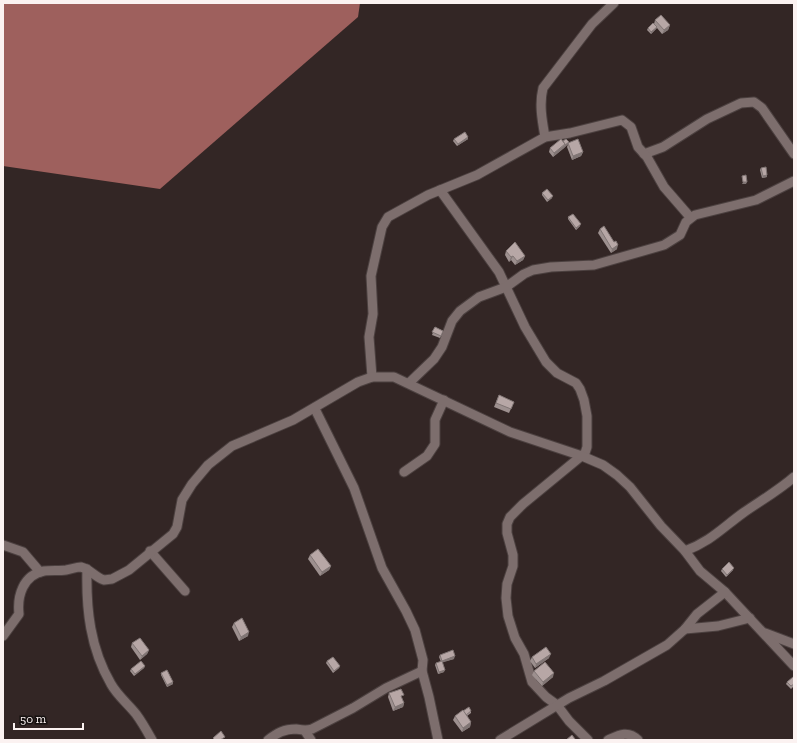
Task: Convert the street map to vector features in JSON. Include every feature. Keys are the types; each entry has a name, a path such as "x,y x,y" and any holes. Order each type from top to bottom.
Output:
{"street":[{"path":"545,137 541,97 543,88 592,24 614,3"},
{"path":"644,154 663,147 707,119 747,101 756,103 762,108 794,154"},
{"path":"372,376 369,337 374,314 371,276 382,227 388,217 440,190 477,175 545,137 570,133 624,120 631,127 638,147 644,154 668,194 690,217"},
{"path":"408,383 434,359 442,347 452,321 460,311 479,298 506,287 524,274 533,270 551,267 594,265 664,245 680,235 690,217 703,211 756,200 794,181"},
{"path":"440,190 496,268 525,327 546,362 562,377 576,383 583,394 587,416 587,447 582,456 523,504 510,517 507,524 513,566 507,584 506,598 508,616 515,638 524,654 532,682 546,697 557,705 569,721 588,740"},
{"path":"3,636 19,614 18,602 22,587 27,581 40,572 74,567 87,569 97,578 104,580 112,579 129,570 150,551 173,534 177,527 182,500 192,484 219,455 232,446 315,409 358,382 372,376 394,377 510,432 582,456 604,465 617,474 630,487 661,526 685,551 700,571 725,592 764,632 794,666"},
{"path":"404,472 427,456 433,448 436,438 436,420 444,400"},
{"path":"315,409 354,488 382,568 410,619 423,660 422,671 435,720 438,740"},
{"path":"685,551 701,545 713,538 742,514 794,477"},
{"path":"3,545 23,552 40,572"},
{"path":"150,551 185,591"},
{"path":"87,569 86,596 89,620 100,661 111,685 136,714 152,740"},
{"path":"500,740 557,705 604,681 666,645 685,628 697,614 725,592"},
{"path":"685,628 718,626 750,618"},
{"path":"764,632 794,644"},
{"path":"268,740 278,733 287,730 305,731 341,714 386,688 422,671"},
{"path":"305,731 311,740"},
{"path":"608,740 623,734 633,735 638,740"}],"shaded area":[{"path":"3,3 360,3 358,17 160,189 3,166"}],"building":[{"path":"661,15 670,25 664,30 655,20"},
{"path":"653,23 657,27 651,32 648,28"},
{"path":"465,132 468,137 458,144 454,139"},
{"path":"561,139 565,144 554,153 550,148"},
{"path":"566,139 569,142 565,145 563,141"},
{"path":"578,139 583,152 573,156 568,143"},
{"path":"766,167 767,175 763,176 761,168"},
{"path":"746,175 747,182 743,182 742,176"},
{"path":"547,189 553,196 548,200 542,193"},
{"path":"573,214 581,224 576,228 568,217"},
{"path":"604,226 614,242 616,241 618,245 612,249 600,229"},
{"path":"515,242 525,256 517,261 506,251"},
{"path":"435,327 443,331 441,336 432,332"},
{"path":"499,395 514,402 511,409 496,403"},
{"path":"318,549 331,566 322,572 310,555"},
{"path":"729,562 734,568 727,575 722,569"},
{"path":"242,618 249,632 241,637 234,623"},
{"path":"140,638 149,650 142,656 132,643"},
{"path":"546,647 551,654 536,664 532,657"},
{"path":"453,650 455,656 442,661 440,655"},
{"path":"333,657 340,666 334,671 327,661"},
{"path":"141,661 145,666 135,674 131,669"},
{"path":"442,661 445,670 439,672 436,663"},
{"path":"545,662 554,673 543,682 534,671"},
{"path":"167,670 173,682 167,685 161,673"},
{"path":"793,677 794,684 791,686 787,682"},
{"path":"401,689 404,695 401,696 404,703 395,707 389,693"},
{"path":"469,707 471,711 466,715 463,711"},
{"path":"463,710 471,722 463,728 455,716"},
{"path":"221,731 225,737 220,740 215,740 213,738"},
{"path":"572,735 575,739 574,740 566,740"}]}
